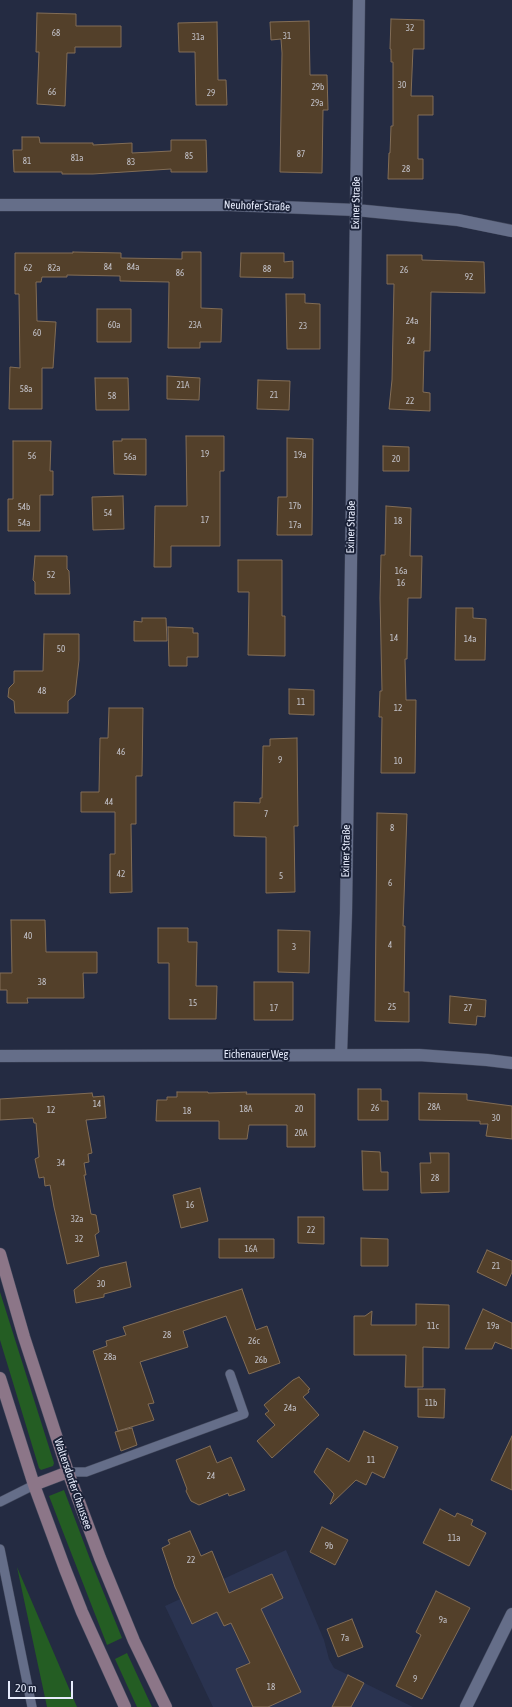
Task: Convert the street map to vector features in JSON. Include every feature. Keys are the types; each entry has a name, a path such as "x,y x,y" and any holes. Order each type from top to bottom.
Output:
{"main road":[{"name":"Waltersdorfer Chaussee","path":"0,1254 68,1472 100,1558 131,1634 166,1707"},
{"path":"0,1378 34,1485 82,1612 125,1707"},
{"path":"34,1485 68,1472"}],"street":[{"name":"Exiner Straße","path":"341,1054 346,898 359,0"},
{"name":"Neuhofer Straße","path":"0,205 230,205 356,210 458,220 512,230"},
{"name":"Eichenauer Weg","path":"0,1056 419,1055 487,1060 512,1064"},
{"path":"466,1707 512,1614"}],"lane":[{"path":"68,1472 86,1472 244,1414 230,1374"},
{"path":"0,1502 34,1485"},
{"path":"0,1549 32,1707"}],"shaded area":[{"path":"286,1550 324,1640 329,1659 334,1668 413,1707 213,1707 165,1606"}],"green space":[{"path":"0,1292 54,1463 53,1466 41,1470 39,1468 0,1340"},
{"path":"64,1490 122,1638 107,1645 49,1496"},
{"path":"17,1567 77,1707 47,1707"},
{"path":"127,1653 152,1707 137,1707 115,1659"}],"building":[{"path":"37,13 76,14 76,26 121,26 121,47 75,47 75,53 67,53 65,106 37,104 39,52 36,52"},
{"path":"391,19 424,20 424,49 413,49 411,96 433,96 433,115 418,115 418,159 423,159 423,179 388,179 391,126 393,126 393,62 391,62 390,49"},
{"path":"309,21 310,75 327,75 328,110 323,110 322,173 280,172 282,53 281,39 271,40 270,22"},
{"path":"217,22 218,80 226,80 227,105 196,105 195,52 179,52 178,23"},
{"path":"22,137 39,137 40,143 93,143 93,145 132,143 132,153 171,151 171,140 206,140 207,172 171,172 171,169 93,174 62,174 62,172 14,172 13,150 22,150"},
{"path":"182,252 201,252 201,308 222,309 221,342 200,342 200,348 168,348 169,282 120,281 120,276 67,275 67,277 42,277 41,282 36,282 37,321 56,322 53,368 42,368 42,409 9,409 10,367 20,368 19,294 15,294 15,253 121,253 121,258 182,259"},
{"path":"241,253 284,253 284,262 293,261 293,278 240,277"},
{"path":"387,255 422,255 422,260 484,262 485,293 431,292 430,351 424,351 423,392 430,393 430,411 389,409 392,380 394,284 387,284"},
{"path":"286,294 305,294 305,303 320,304 320,349 287,349"},
{"path":"97,309 131,309 131,342 97,342"},
{"path":"167,376 200,378 199,400 167,399"},
{"path":"95,378 128,378 129,410 96,410"},
{"path":"258,380 290,381 289,410 257,409"},
{"path":"186,436 224,436 224,471 220,471 220,546 171,546 171,567 154,567 155,506 187,506"},
{"path":"287,438 313,439 312,535 277,535 278,497 287,497"},
{"path":"122,439 146,439 146,475 114,474 113,441 122,441"},
{"path":"13,441 51,441 50,471 53,471 53,495 40,495 40,531 8,531 8,499 13,499"},
{"path":"383,446 409,447 409,471 383,471"},
{"path":"123,496 124,529 93,530 92,497"},
{"path":"386,506 411,508 410,556 422,556 421,598 408,598 407,659 405,659 406,700 416,700 415,773 381,773 382,717 379,717 380,691 382,691 380,598 381,555 385,555"},
{"path":"35,556 67,556 70,594 35,594 35,582 33,580"},
{"path":"238,560 282,560 282,616 285,616 285,656 248,655 249,592 238,592"},
{"path":"456,608 473,608 473,618 486,619 485,660 455,660"},
{"path":"142,618 166,618 167,641 134,641 134,621 142,622"},
{"path":"168,627 193,628 193,633 198,633 198,657 187,657 187,666 169,666"},
{"path":"44,634 79,634 79,660 75,695 68,701 68,713 15,713 14,701 8,697 9,688 14,683 14,671 43,671"},
{"path":"289,689 314,690 314,715 289,714"},
{"path":"109,708 143,708 142,776 136,776 136,824 131,824 132,892 110,893 110,854 115,854 115,812 81,812 81,792 99,792 100,738 108,738"},
{"path":"297,738 298,826 294,826 295,892 266,893 266,837 234,836 234,802 260,803 260,798 262,798 263,746 270,746 270,739"},
{"path":"377,813 407,814 403,926 405,926 404,992 409,992 409,1022 375,1021"},
{"path":"11,920 45,920 46,952 97,952 97,973 83,973 84,998 27,998 28,1003 7,1003 7,990 0,990 0,973 12,973"},
{"path":"158,928 188,928 188,942 197,942 196,986 217,986 216,1019 169,1019 169,963 158,963"},
{"path":"278,930 310,931 309,973 278,972"},
{"path":"254,982 293,982 293,1020 254,1020"},
{"path":"450,996 486,1000 485,1017 477,1016 476,1025 449,1023"},
{"path":"358,1089 381,1089 381,1101 388,1101 388,1120 358,1120"},
{"path":"177,1092 315,1094 315,1147 287,1147 287,1125 249,1125 247,1139 219,1139 219,1121 156,1121 157,1100 167,1100 167,1097 177,1097"},
{"path":"92,1093 93,1097 104,1096 106,1118 86,1120 92,1153 88,1154 89,1162 84,1163 86,1175 84,1175 91,1214 96,1215 99,1232 95,1235 99,1256 67,1264 50,1185 45,1186 44,1177 39,1178 35,1159 39,1157 36,1123 34,1123 33,1118 0,1120 0,1099"},
{"path":"419,1093 467,1094 467,1100 512,1106 512,1139 486,1136 488,1124 480,1124 480,1121 419,1120"},
{"path":"362,1151 380,1152 381,1172 388,1172 388,1190 363,1190"},
{"path":"430,1153 449,1153 449,1192 421,1193 420,1163 431,1163"},
{"path":"200,1188 208,1221 181,1228 173,1195"},
{"path":"298,1217 324,1217 324,1244 298,1243"},
{"path":"361,1238 388,1239 388,1266 361,1266"},
{"path":"219,1239 274,1239 274,1258 219,1258"},
{"path":"487,1250 512,1261 512,1272 506,1286 477,1272"},
{"path":"126,1262 131,1287 104,1294 104,1297 76,1303 74,1290 100,1268"},
{"path":"242,1289 256,1330 267,1326 280,1363 249,1374 226,1316 183,1331 188,1347 140,1362 154,1403 148,1404 154,1420 118,1431 93,1351 107,1346 106,1341 126,1335 123,1327"},
{"path":"416,1304 449,1305 449,1348 423,1347 423,1387 405,1387 406,1355 354,1355 354,1316 365,1316 372,1311 371,1325 416,1325"},
{"path":"483,1309 512,1323 512,1349 495,1342 492,1349 465,1349"},
{"path":"299,1377 310,1389 308,1390 309,1392 303,1397 319,1415 272,1458 257,1441 275,1425 265,1414 269,1411 264,1405 293,1380"},
{"path":"418,1389 445,1389 444,1418 418,1417"},
{"path":"132,1428 137,1445 121,1451 115,1432"},
{"path":"364,1431 398,1447 384,1478 372,1472 366,1485 356,1480 330,1504 334,1494 314,1472 327,1448 349,1462"},
{"path":"512,1436 512,1490 491,1480"},
{"path":"210,1446 217,1463 231,1457 245,1490 229,1496 228,1493 199,1505 191,1501 186,1491 187,1489 176,1460"},
{"path":"440,1509 455,1517 457,1513 473,1520 471,1525 486,1533 469,1566 423,1543"},
{"path":"322,1527 348,1540 335,1565 310,1552"},
{"path":"190,1531 201,1556 212,1551 229,1593 272,1574 283,1598 261,1609 301,1692 268,1707 253,1707 236,1669 250,1663 231,1623 224,1626 217,1612 192,1624 175,1587 162,1548 170,1544 168,1540"},
{"path":"436,1591 470,1608 422,1699 396,1686 421,1635 416,1632"},
{"path":"352,1619 363,1647 338,1657 327,1629"},
{"path":"348,1675 364,1683 351,1707 332,1707"}]}
